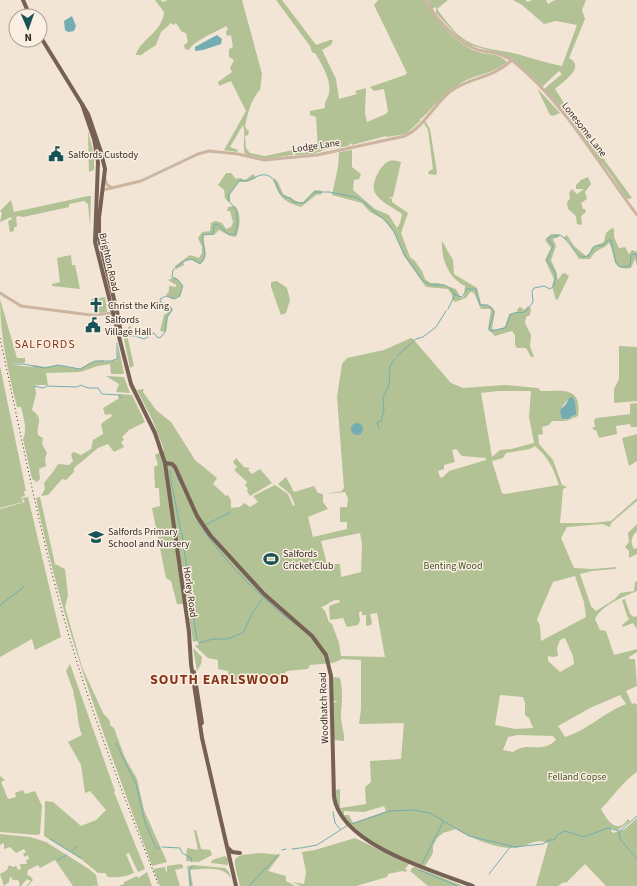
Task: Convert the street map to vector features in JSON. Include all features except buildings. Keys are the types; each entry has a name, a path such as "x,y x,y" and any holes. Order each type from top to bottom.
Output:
{"main road":[{"path":"48,48 71,83 82,104"},
{"name":"Brighton Road","path":"82,104 95,130 105,169 104,190 99,218 99,239 116,313 125,361 134,391 155,433 165,463"},
{"name":"Brighton Road","path":"82,104 97,152 95,242 116,313"},
{"name":"Horley Road","path":"165,463 194,691 207,761 236,886"},
{"name":"Woodhatch Road","path":"165,463 172,464 175,467 200,520 219,547 271,601 312,636 324,652 331,676 334,797 337,810 347,825 367,841 394,854 473,886"},
{"path":"228,848 232,852 240,853"}],"street":[{"path":"427,0 438,18 460,40 472,47 497,53 512,60"},
{"name":"Lodge Lane","path":"104,190 141,181 198,154 209,151 238,154 264,160 317,155 405,136 414,130 452,90 492,74 512,60"},
{"name":"Lonesome Lane","path":"512,60 552,101 607,172 637,215"},
{"path":"105,179 107,185 113,188"},
{"path":"0,293 21,306 106,315 116,313"}],"green space":[{"path":"155,0 161,0 162,2 168,0 242,0 262,74 260,90 252,102 248,112 245,127 249,132 248,135 245,136 246,148 250,153 265,156 293,150 293,155 264,159 245,154 243,125 230,147 238,150 237,152 224,150 246,111 231,81 219,86 218,82 232,72 230,68 234,60 229,57 229,49 233,47 231,35 227,36 226,32 228,29 226,26 195,43 189,50 185,49 184,45 188,42 186,33 182,32 176,23 174,25 171,23 161,32 156,45 141,55 136,55 138,50 160,25 163,19 164,12"},
{"path":"276,0 282,0 316,45 333,40 331,45 322,50 336,79 339,99 357,94 355,91 366,88 365,113 367,122 386,114 388,111 384,89 374,91 370,87 407,73 374,5 378,0 425,0 434,15 460,42 475,51 500,57 507,62 495,70 467,80 450,90 406,134 386,136 352,145 351,143 348,146 327,149 313,154 295,155 295,152 305,153 318,148 316,117 310,115 310,111 325,108 330,88 326,72 316,54 312,52 310,46"},
{"path":"429,0 448,0 437,9 454,31 467,41 481,47 517,54 562,66 577,25 556,21 544,24 522,5 513,0 525,0 528,2 532,0 546,0 548,4 555,0 586,0 582,10 585,19 569,58 574,62 574,70 568,78 555,89 571,114 632,198 627,199 609,172 544,89 562,74 559,71 542,87 513,59 470,45 457,36 436,13 436,7 432,9"},
{"path":"537,88 560,113 553,116 550,115"},
{"path":"425,121 430,129 437,172 436,175 428,174 429,171 433,169 428,130 424,123"},
{"path":"88,131 94,155 94,170 89,172"},
{"path":"352,150 352,167 361,174 359,179 354,180 353,190 375,209 389,215 397,228 402,214 377,196 374,185 379,171 386,163 389,161 401,162 393,197 389,197 392,199 392,202 408,213 401,233 410,257 422,271 425,279 430,283 438,283 456,289 461,298 464,297 465,286 454,278 444,261 442,241 453,260 454,274 477,288 481,304 491,306 495,311 492,329 496,330 505,327 509,314 517,312 518,308 521,307 524,310 528,306 531,309 530,315 526,317 525,323 531,335 530,346 534,357 531,357 526,348 517,348 515,345 515,335 512,331 495,336 488,329 491,309 481,309 474,293 470,292 466,298 455,302 452,299 452,295 448,289 426,287 404,256 394,232 383,219 370,212 362,203 332,195 338,167 339,152"},
{"path":"226,173 231,173 236,179 240,178 245,180 253,174 256,178 247,182 239,182 230,194 230,201 228,202 225,198 224,190 218,185"},
{"path":"588,177 591,184 585,192 587,199 581,203 586,212 581,216 582,224 580,225 577,224 576,216 568,209 567,203 570,198 569,193 572,189 577,194 584,189 576,189 576,185 581,180"},
{"path":"274,178 278,182 283,194 298,202 303,202 315,190 322,191 322,194 316,195 301,207 282,198 275,186 273,180"},
{"path":"91,196 90,226 88,204 84,201 69,204 69,207 65,208 23,217 16,217 17,226 14,228 14,231 10,232 8,221 12,219 11,217 0,222 2,213 0,211 11,200 14,212"},
{"path":"235,206 239,213 240,221 236,237 230,236 219,230 214,235 204,235 206,254 203,261 200,264 191,260 186,261 183,262 184,265 176,269 175,266 190,255 199,258 202,253 202,247 198,238 202,232 210,231 211,223 215,221 222,223 226,229 231,227 233,222 230,211 227,211 228,207"},
{"path":"612,228 614,229 614,237 619,248 625,247 629,254 632,250 637,252 637,266 635,259 631,268 624,269 617,265 609,243 597,251 590,259 579,259 568,241 563,238 567,235 574,246 586,256 592,247 604,242 606,233"},
{"path":"551,234 559,234 559,237 553,239 556,246 551,260 558,280 562,274 565,273 569,276 558,299 556,300 552,286 554,279 545,260 551,248 545,240"},
{"path":"71,255 72,265 75,265 80,289 52,286 52,284 60,282 57,258"},
{"path":"175,277 180,281 182,290 180,297 172,299 166,295 169,291 169,286 176,287 176,285 168,280"},
{"path":"277,281 287,288 290,300 286,313 281,315 271,287 271,282"},
{"path":"105,297 107,312 95,313 96,308 91,306 91,299"},
{"path":"0,299 17,358 25,358 25,363 13,363 14,365 33,367 34,365 45,367 58,365 80,369 91,362 117,360 118,345 124,373 111,374 110,364 80,372 46,373 48,385 35,385 36,394 32,410 36,413 39,419 38,435 43,438 42,444 47,453 45,458 46,466 39,469 40,479 37,482 32,479 23,439 25,431 24,419 21,407 17,407 8,367 1,326"},
{"path":"155,300 168,304 173,309 168,317 166,332 160,331 164,315 168,312 166,309 159,309 154,304"},
{"path":"131,326 131,333 136,334 136,336 127,335 134,366 130,368 123,334 128,333 128,327"},
{"path":"411,338 451,383 463,388 504,385 538,388 541,391 563,391 574,395 577,399 578,416 566,421 552,421 549,425 542,427 543,434 538,435 539,444 553,460 562,485 567,487 563,489 560,523 593,523 611,521 637,498 637,501 611,523 610,527 602,524 567,527 561,538 574,568 592,569 617,567 615,569 592,571 580,574 591,606 596,611 615,599 620,593 634,591 635,582 637,581 637,591 608,606 598,614 595,619 600,630 606,631 614,655 637,649 637,652 629,657 630,659 635,659 637,686 626,691 632,704 635,703 637,705 637,772 623,784 601,809 609,821 616,826 624,824 628,819 630,821 618,830 611,828 613,833 625,829 637,818 637,886 606,886 585,864 566,883 564,882 558,886 536,886 548,843 543,841 534,842 517,848 505,848 483,842 456,829 443,833 437,838 433,846 433,853 425,866 383,848 367,839 354,829 343,817 337,804 336,790 340,789 340,808 366,804 365,787 371,782 370,761 401,759 404,723 359,724 361,709 361,660 342,659 333,663 310,665 308,669 287,671 283,675 271,676 270,679 241,683 225,683 225,680 229,679 228,671 218,669 218,660 208,658 195,646 199,644 197,641 193,642 187,604 177,604 171,581 166,578 152,508 160,506 159,488 155,488 154,467 158,465 155,455 164,450 153,421 137,390 144,389 143,392 156,410 171,422 195,460 217,478 213,484 226,496 228,495 231,500 231,508 240,507 244,503 250,507 258,502 253,496 275,485 288,494 293,506 295,505 290,494 278,484 286,477 294,492 314,486 318,493 323,494 323,502 328,509 308,517 313,537 347,529 347,522 340,522 340,507 347,507 348,498 345,492 326,494 342,491 344,488 337,397 342,364 347,358 384,350","holes":["498,391 531,391 529,417 534,443 511,449 500,450 492,457 481,393","569,398 574,398 574,416 564,420 562,407","535,446 550,464 559,485 505,494 502,493 492,461 503,458 506,453 530,449","456,449 462,456 486,458 486,460 449,471 442,478 440,477 438,471 444,469 444,465 455,462 452,450","360,533 362,544 361,572 341,577 340,564 327,564 321,541","575,576 584,602 586,617 541,641 540,626 537,619 553,582","339,600 340,602 329,606 330,620 343,618 347,627 358,625 360,621 359,612 362,611 362,615 366,615 366,626 371,625 372,622 370,614 377,613 385,657 341,656 339,643 332,624 329,622 325,611 321,607","565,638 573,656 574,664 560,672 548,661 548,656 558,656 557,648 560,640","500,695 523,697 525,703 525,715 529,718 533,728 515,729 495,725","620,695 626,704 581,730 565,737 558,726 590,708","518,735 553,736 556,740 545,747 524,747 513,752 503,750 508,737","384,806 386,811 353,823 349,815 344,815 344,811 364,812"]},
{"path":"619,346 637,347 637,401 614,403 614,389 619,379"},
{"path":"0,366 26,491 24,491 25,496 21,497 23,502 0,508"},
{"path":"106,376 124,377 130,393 116,392 119,384"},
{"path":"119,394 132,395 145,422 129,430 122,437 124,440 121,442 124,447 114,452 108,444 98,448 74,468 74,472 66,480 62,479 48,495 41,496 45,489 44,483 58,464 69,465 73,461 71,454 74,452 81,455 91,449 93,440 103,434 101,424 112,416 111,414 105,415 103,408 118,399"},
{"path":"637,403 637,427 631,427 630,424 616,426 617,434 599,438 596,430 593,430 593,427 595,427 594,420 596,418 630,414 630,404"},
{"path":"637,434 637,461 629,466 622,438"},
{"path":"236,458 244,467 250,468 248,470 252,474 260,469 272,483 250,496 245,485 247,482 234,470 237,467 233,462"},
{"path":"28,497 61,637 35,650 32,639 0,657 0,509 25,502 22,498"},
{"path":"40,497 55,564 65,569 68,595 65,607 82,667 103,713 110,721 110,725 114,728 125,758 137,779 144,810 167,862 152,866 102,730 72,638 59,592 36,498"},
{"path":"637,524 637,531 632,537 632,544 634,549 637,548 637,554 629,558 629,551 625,547 629,542 628,533"},
{"path":"625,599 630,614 634,617 637,616 637,629 633,623 623,627 622,625 629,619 622,600"},
{"path":"193,648 202,657 201,664 197,671"},
{"path":"70,664 115,791 114,792 145,869 138,872 129,853 126,854 134,873 118,877 108,877 105,873 98,873 81,859 44,836 45,801 53,802 81,826 96,820 106,810 90,791 85,793 81,765 68,742 82,735 74,693 66,671"},
{"path":"334,677 340,678 341,682 341,717 344,741 334,740 333,703 338,701 333,701"},
{"path":"0,776 5,780 1,782 8,799 16,797 15,793 23,790 25,794 35,791 42,806 40,834 0,832"},
{"path":"194,830 196,830 201,849 210,850 212,855 199,862 186,861 187,848 198,850"},
{"path":"0,834 30,837 46,842 89,869 96,875 98,886 95,886 95,884 94,886 73,886 55,860 40,868 38,865 28,870 27,875 33,880 28,886 26,886 31,881 27,879 21,886 18,886 20,884 18,880 13,880 10,876 9,882 4,886 0,874 7,870 9,865 13,867 16,866 18,870 21,869 20,864 27,864 26,860 29,859 28,855 25,857 23,854 26,852 24,849 16,853 10,847 4,849 4,843 0,845"},
{"path":"355,838 409,864 405,869 407,870 406,872 402,871 388,874 387,877 356,886 301,886 292,882 304,884 306,872 302,852 315,850"},
{"path":"262,853 280,855 268,871 286,876 286,881 295,886 240,886 235,863 238,856"},
{"path":"225,856 228,859 228,865 211,863 212,860"},
{"path":"183,865 183,868 175,870 180,886 160,886 153,869 165,867 167,874 167,866"},
{"path":"193,865 225,868 229,872 231,879 222,871 206,869 190,870 193,886 189,886 188,869 186,867"},
{"path":"413,867 463,886 428,886 410,871"},
{"path":"147,872 152,886 118,886 137,876 138,878"}],"water":[{"path":"72,16 76,26 74,31 68,32 65,30 64,21"},
{"path":"217,35 222,39 221,44 195,51 195,47"},
{"path":"573,397 576,414 568,419 562,419 560,410 569,398"},
{"path":"355,423 359,423 363,429 359,435 355,435 351,431 351,427"}],"waterway":[{"path":"124,336 135,336 144,339 154,333 158,338 161,337 165,332 167,317 172,310 167,304 161,303 160,299 166,296 175,299 179,296 183,286 178,280 172,277 173,270 183,262 189,260 196,261 200,264 203,261 205,254 203,235 213,234 214,225 217,224 228,234 235,234 237,228 237,211 229,201 228,196 240,180 247,181 262,175 272,178 275,181 279,192 285,197 291,198 293,202 304,203 314,192 329,192 355,197 362,201 387,222 394,232 404,254 423,281 431,285 445,285 452,290 455,295 462,297 467,289 476,289 480,305 488,305 494,312 489,329 490,331 505,328 511,314 524,312 533,302 532,291 534,288 544,286 550,289 554,286 556,274 547,260 553,246 547,238 560,235 577,253 583,257 588,256 595,246 604,245 608,240 611,240 616,263 620,267 630,266 631,256 633,254 636,254 637,258"},
{"path":"448,309 455,295"},
{"path":"397,356 416,339 423,337 436,327 446,311"},
{"path":"14,364 45,368 58,365 80,369 95,361 111,361 117,359 117,343"},
{"path":"379,429 377,422 381,421 384,410 383,398 389,385 390,366 395,359"},
{"path":"34,386 43,388 47,386 77,387 81,385 88,388 98,388 102,394 119,395 121,398"},
{"path":"170,470 171,479"},
{"path":"177,476 180,483"},
{"path":"171,481 181,531"},
{"path":"205,525 231,512"},
{"path":"198,521 200,525"},
{"path":"201,526 222,554 246,581 299,627"},
{"path":"182,533 188,577"},
{"path":"188,580 191,600"},
{"path":"0,605 24,587"},
{"path":"199,643 213,639 227,639 243,633 253,612 262,599"},
{"path":"191,601 197,640"},
{"path":"116,743 136,784 145,822 156,848 159,848"},
{"path":"351,824 390,811 413,810 430,813 469,836 515,847 543,844 549,840 554,840 557,835 565,831 584,837 608,828 619,831"},
{"path":"333,812 335,823 340,829"},
{"path":"620,831 637,816"},
{"path":"422,864 443,822"},
{"path":"301,848 317,845 348,825"},
{"path":"619,832 620,839 637,859"},
{"path":"50,839 81,858"},
{"path":"72,851 78,846"},
{"path":"489,874 511,846"},
{"path":"162,847 180,848 182,853 191,858 192,862"},
{"path":"292,849 300,848"},
{"path":"282,850 286,849"},
{"path":"249,886 279,854"},
{"path":"57,860 67,855"},
{"path":"191,886 189,871 192,866"},
{"path":"419,870 458,886"}],"railway":[{"path":"0,338 37,512 73,650 120,786 159,886"}],"place":[{"name":"Salfords Custody","path":"56,154"},
{"name":"Christ the King","path":"96,305"},
{"name":"Salfords Village Hall","path":"93,325"},
{"name":"Salfords Primary School and Nursery","path":"96,537"},
{"name":"Salfords Cricket Club","path":"271,559"}],"district":[{"name":"SALFORDS","path":"45,344"},
{"name":"SOUTH EARLSWOOD","path":"220,679"}],"park label":[{"name":"Benting Wood","path":"453,565"},
{"name":"Felland Copse","path":"577,776"}]}
